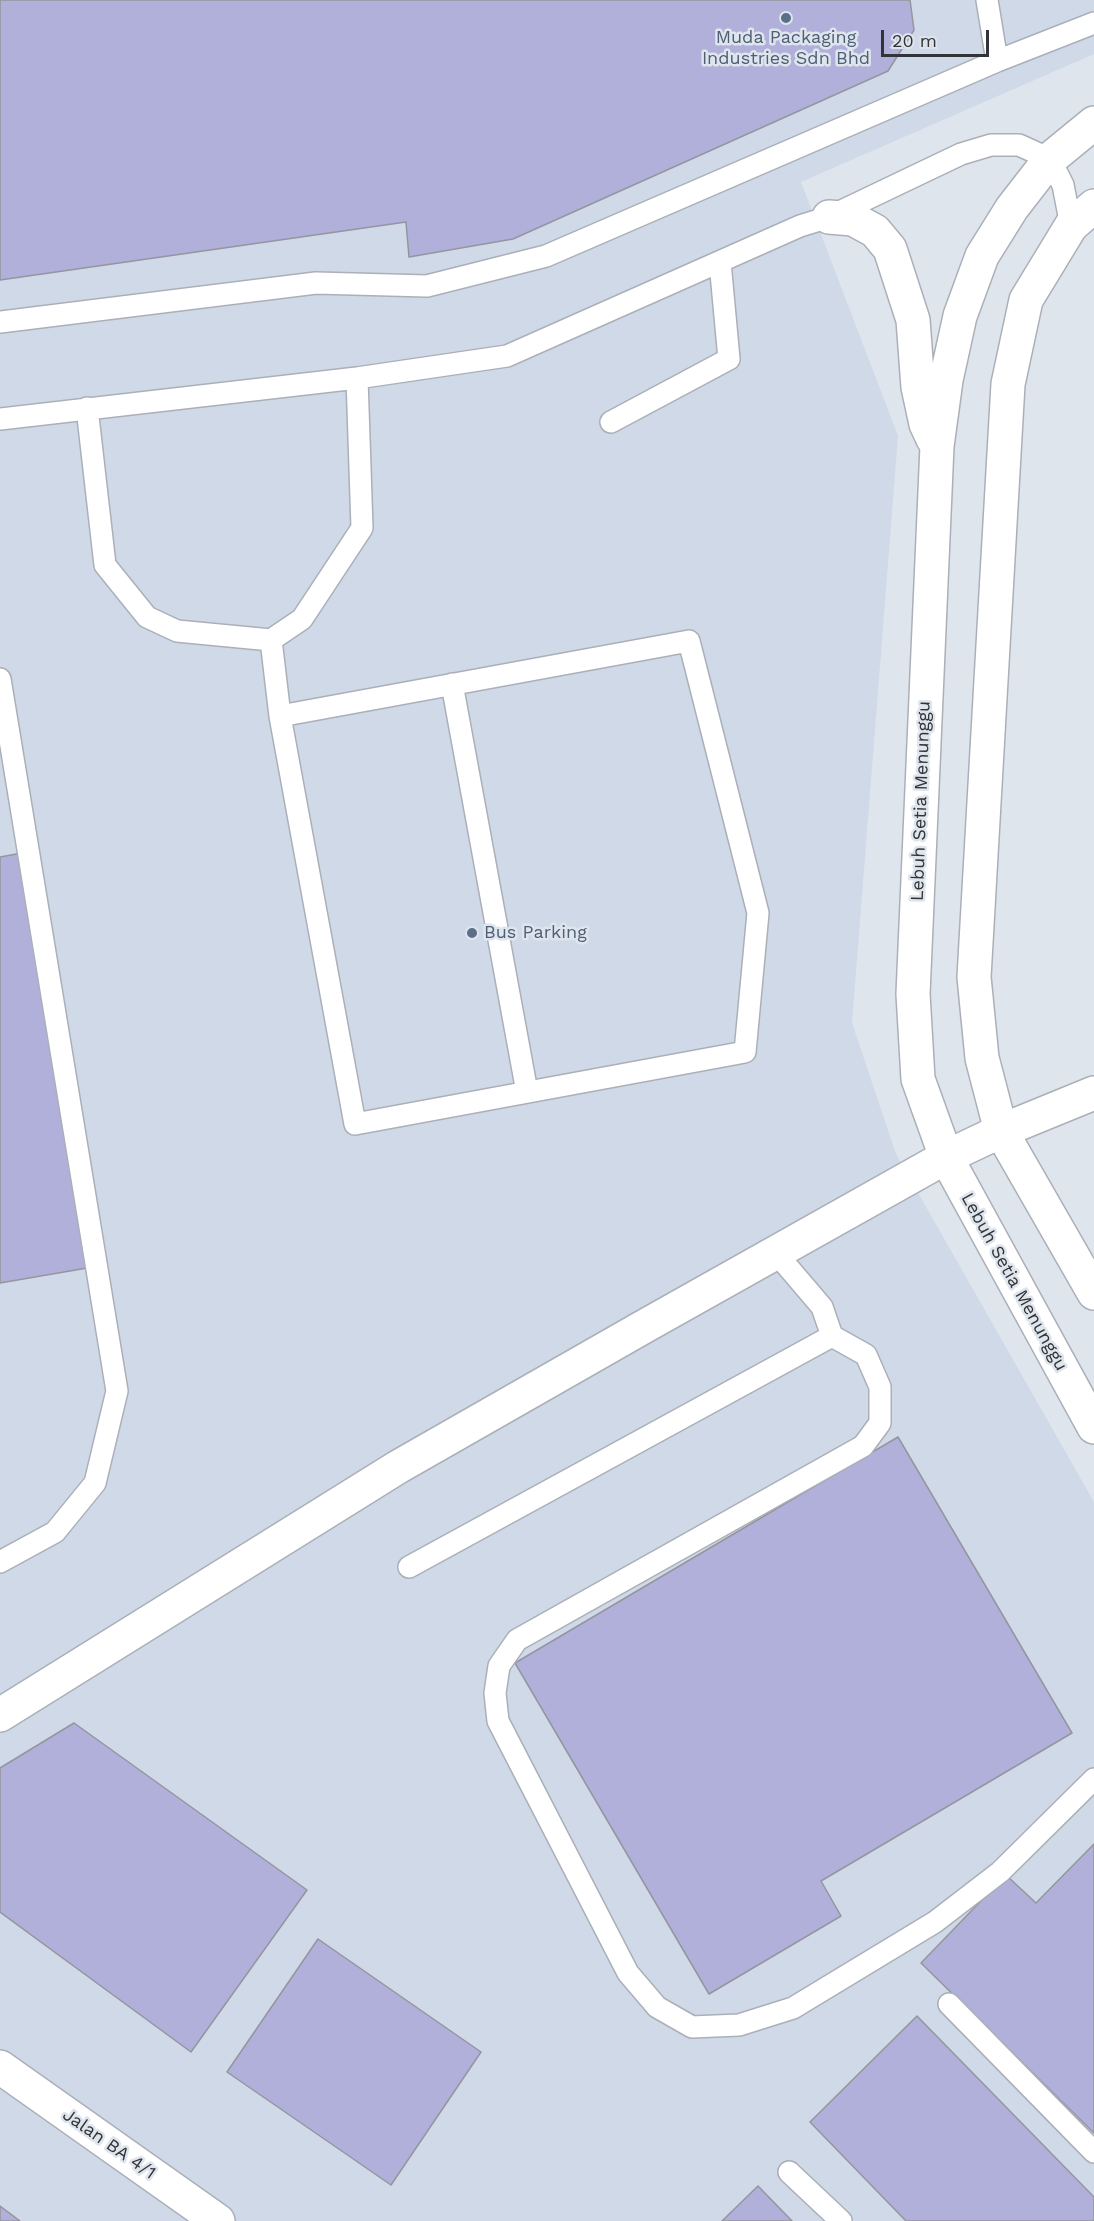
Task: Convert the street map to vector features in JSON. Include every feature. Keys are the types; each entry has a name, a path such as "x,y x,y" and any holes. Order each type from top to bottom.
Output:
{"street":[{"name":"Lebuh Setia Menunggu","path":"1094,123 1050,159 1012,208 982,256 960,316 946,380 937,446 913,994 918,1079 946,1156 1094,1427"},
{"path":"1083,216 1026,300 1008,384 974,977 982,1058 1001,1131 1094,1293"},
{"path":"829,217 853,219 861,223 875,231 890,249 913,320 918,387 926,424 937,446"},
{"path":"0,1715 398,1467 946,1156 1094,1093"},
{"name":"Jalan BA 4/1","path":"0,2067 218,2221"}],"lane":[{"path":"987,0 997,61"},
{"path":"0,322 316,283 428,286 535,259 997,61 1094,23"},
{"path":"0,420 357,378 507,356 800,226 829,217 960,154 991,145 1019,145 1050,159 1083,216"},
{"path":"611,422 729,359 720,262"},
{"path":"87,408 105,565 147,617 177,631 271,640 302,619 362,528 357,378"},
{"path":"271,640 280,716 355,1124 745,1052 758,913 689,640 280,716"},
{"path":"0,679 117,1391 95,1483 55,1532 0,1562"},
{"path":"452,684 527,1092"},
{"path":"776,1253 822,1307 832,1336 866,1355 880,1387 880,1423 863,1446 517,1640 498,1666 495,1693 498,1721 628,1973 657,2007 692,2027 739,2025 793,2008 935,1922 1000,1872 1094,1779"},
{"path":"409,1567 832,1336"},
{"path":"949,2004 1094,2152"},
{"path":"789,2172 841,2221"}],"shaded area":[{"path":"0,0 1094,0 1094,54 801,182 898,436 852,1023 896,1154 1094,1502 1094,2221 0,2221"}],"building":[{"path":"0,0 910,0 914,30 888,71 513,239 409,257 406,222 0,280"},
{"path":"22,853 93,1267 0,1283 0,857"},
{"path":"898,1437 1072,1733 821,1881 841,1916 709,1994 515,1663"},
{"path":"74,1723 307,1890 191,2052 0,1912 0,1768"},
{"path":"1094,1844 1094,2133 921,1963 1006,1875 1036,1903"},
{"path":"318,1939 481,2052 391,2185 227,2072"},
{"path":"917,2016 1094,2197 1094,2221 906,2221 810,2122"},
{"path":"758,2186 792,2221 722,2221"},
{"path":"0,2206 20,2221 0,2221"}],"place":[{"name":"Muda Packaging Industries Sdn Bhd","path":"786,18"},
{"name":"Bus Parking","path":"472,933"}]}
